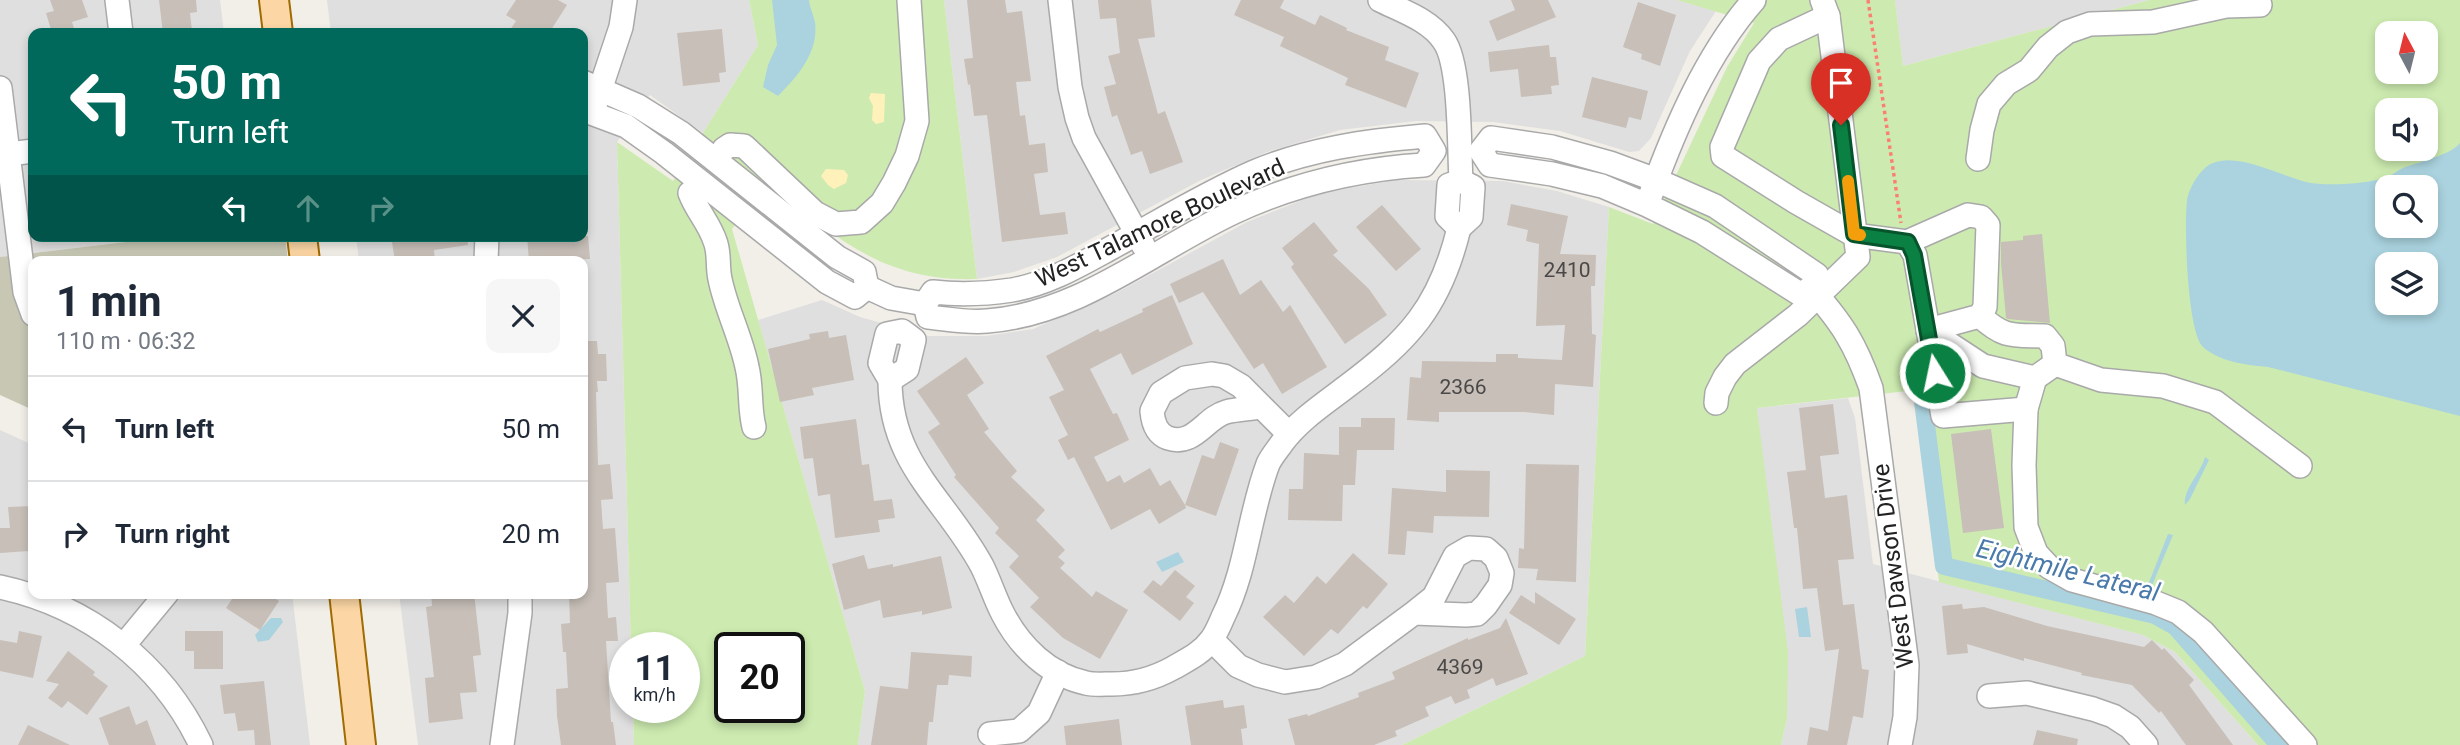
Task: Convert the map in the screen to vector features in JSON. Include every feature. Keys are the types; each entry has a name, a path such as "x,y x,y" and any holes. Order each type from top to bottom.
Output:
{"main road":[{"path":"274,0 277,28"},
{"path":"345,599 361,745"}],"street":[{"path":"117,0 120,28"},
{"path":"588,111 592,85 621,27 625,0"},
{"path":"724,149 730,145 744,146 815,213 836,224 861,222 882,203 894,183 907,156 917,121 909,0"},
{"path":"1060,0 1070,87 1084,138 1151,258"},
{"path":"917,303 902,331 887,334 880,363 890,380 890,396 905,454 923,484 975,553 1016,637 1038,660 1087,684 1124,684 1159,675 1196,656 1212,640 1232,599 1268,462 1289,434 1311,414 1386,358 1407,336 1425,313 1443,278 1459,228 1447,216 1449,185 1461,181 1470,151 1455,65 1444,41 1421,20 1380,0"},
{"path":"1647,205 1716,52 1754,0"},
{"path":"1978,159 1989,104 2006,84 2029,70 2048,47 2067,32 2090,24 2153,22 2226,6 2260,5"},
{"path":"1716,403 1717,393 1735,364 1798,314 1814,292 1858,257 1854,234 1825,8 1779,39 1759,61 1722,147 1723,156 1796,202 1854,234 1905,236 1968,215 1981,217 1988,225 1985,307 1980,316 1928,330"},
{"name":"West Talamore Boulevard","path":"592,85 638,106 681,133 837,257 864,272 867,287"},
{"path":"0,88 4,154 28,300"},
{"name":"West Talamore Boulevard","path":"588,111 626,126 654,146 827,282 855,297 867,287"},
{"name":"West Talamore Boulevard","path":"917,303 933,292 981,294 1013,290 1060,275 1257,171 1321,151 1351,144 1425,136 1434,151"},
{"name":"West Talamore Boulevard","path":"1434,151 1470,151 1491,138 1552,147 1610,163 1715,206 1817,275 1814,292 1841,322 1860,357 1871,387"},
{"path":"4,154 28,151"},
{"name":"West Talamore Boulevard","path":"867,287 891,298 917,303 928,317 986,321 1018,316 1050,308 1087,293 1231,213 1266,198 1305,185 1358,173 1424,165 1434,151"},
{"path":"1470,151 1490,165 1552,174 1602,186 1702,232 1800,294 1814,292"},
{"path":"690,194 697,211 705,217 717,244 720,278 729,312 743,345 754,427"},
{"path":"1905,236 1914,255 1943,416 2026,409"},
{"path":"1980,316 1996,331 2009,335 2045,336 2053,346 2055,364"},
{"path":"1928,330 1983,366 2035,378"},
{"path":"2055,364 2035,378 2026,409 2026,527 2036,553 2049,567 2072,580 2156,603 2178,612 2203,632 2305,745"},
{"path":"2055,364 2101,380 2163,386 2215,402 2300,466"},
{"name":"West Dawson Drive","path":"1871,387 1907,665 1905,717 1900,745"},
{"path":"1259,407 1289,434"},
{"path":"0,587 28,593"},
{"path":"43,599 90,621 124,645 163,684 183,712 201,745"},
{"path":"124,645 162,599"},
{"path":"502,745 520,599"},
{"path":"1212,640 1238,666 1285,682 1315,677 1345,664 1414,613"},
{"path":"990,734 1019,731 1039,713 1058,672"},
{"path":"1989,696 2027,693 2093,709 2113,716 2130,727 2146,745"}],"path":[{"path":"1868,0 1905,236"}],"shaded area":[{"path":"0,0 220,0 223,28 28,28 28,242 126,242 0,257"},
{"path":"327,0 749,0 758,45 703,133 650,95 617,142 631,632 609,632 609,723 633,723 634,745 418,745 400,599 588,599 588,256 358,256 357,242 588,242 588,28 330,28"},
{"path":"944,0 1677,0 1716,11 1690,51 1651,138 1639,151 1629,152 1560,131 1493,122 1416,121 1340,130 1267,152 1201,180 1057,257 1014,272 977,279"},
{"path":"1895,0 2149,0 1903,66"},
{"path":"1397,180 1503,181 1557,191 1609,207 1585,656 1402,745 858,745 865,691 758,320 822,300 860,317 928,336 986,336 1033,329 1116,293 1247,222 1320,193"},
{"path":"126,242 286,242 287,256 28,256 28,408 0,395 0,257"},
{"path":"1848,398 1855,418 1873,564 2143,635 2175,652 2258,745 1781,745 1787,719 1757,408"},
{"path":"0,430 28,443 28,599 293,599 310,745 0,745"}],"green space":[{"path":"749,0 944,0 977,279 944,278 888,265 840,239 769,183 732,229 865,691 858,745 634,745 633,723 700,723 700,632 631,632 617,142 673,181 758,45"},
{"path":"1677,0 1895,0 1903,66 2149,0 2460,0 2460,745 2258,745 2175,652 2143,635 1939,582 1916,390 1757,408 1788,652 1787,719 1781,745 1402,745 1585,656 1609,207 1653,224 1727,67 1754,23"}],"sand":[{"path":"871,93 885,94 884,122 876,124 872,120 873,106 869,98"},
{"path":"826,169 844,170 848,175 846,183 834,189 828,185 821,176"}],"water":[{"path":"772,0 809,0 815,22 814,43 806,63 778,96 763,87 768,65 777,45"},
{"path":"2460,143 2460,416 2268,367 2234,362 2203,347 2193,321 2190,301 2186,214 2190,191 2208,165 2224,160 2249,163 2311,183 2350,184 2375,180 2375,238 2438,238 2438,175 2391,175 2424,161 2438,161 2438,156"},
{"path":"2205,457 2209,460 2185,505 2189,487"},
{"path":"2168,534 2173,535 2151,588 2148,585"},
{"path":"1178,552 1184,562 1162,572 1156,562"},
{"path":"1807,607 1811,637 1799,637 1795,609"},
{"path":"271,618 281,618 283,622 269,640 258,642 255,635"}],"building":[{"path":"50,0 82,0 88,17 72,22 74,28 50,28 46,13 54,11"},
{"path":"159,0 196,0 197,12 190,13 192,28 162,28"},
{"path":"516,0 558,0 567,5 552,28 511,28 516,21 506,15"},
{"path":"967,0 1005,0 1007,13 1022,11 1031,81 1016,82 1020,116 1025,115 1029,145 1045,143 1048,172 1034,174 1040,215 1065,212 1068,234 1002,242 987,115 974,116 964,59 973,58"},
{"path":"1098,0 1151,0 1155,37 1138,39 1158,114 1165,111 1183,162 1150,174 1142,151 1131,155 1117,115 1112,117 1104,87 1116,84 1108,56 1120,53 1116,18 1100,19"},
{"path":"1241,0 1284,0 1280,8 1315,25 1320,15 1347,28 1346,30 1389,47 1385,60 1419,73 1406,108 1345,85 1348,78 1280,46 1284,37 1234,15"},
{"path":"1511,0 1548,0 1556,17 1497,41 1489,21 1515,10"},
{"path":"1638,2 1676,15 1660,66 1641,59 1642,54 1623,47"},
{"path":"722,29 726,72 719,73 720,82 683,86 677,33"},
{"path":"1549,45 1550,57 1556,57 1559,85 1551,86 1552,94 1521,97 1518,69 1490,72 1488,52"},
{"path":"1592,77 1648,91 1641,120 1629,117 1626,128 1582,117"},
{"path":"1511,204 1568,216 1560,254 1596,255 1595,286 1591,286 1592,334 1596,335 1593,387 1555,384 1554,415 1524,412 1439,412 1439,422 1407,420 1410,377 1421,378 1422,361 1496,362 1496,354 1562,360 1565,325 1536,326 1539,244 1526,241 1528,230 1507,225"},
{"path":"1382,205 1421,249 1396,271 1356,227"},
{"path":"1314,222 1338,251 1333,255 1369,289 1387,315 1345,344 1291,267 1294,264 1282,248"},
{"path":"2042,234 2050,323 2008,319 2001,242 2023,240 2023,236"},
{"path":"588,236 590,259 588,256 529,256 527,242 588,242"},
{"path":"392,242 468,242 468,245 434,250 435,256 394,256"},
{"path":"1223,259 1240,295 1261,280 1283,312 1290,305 1327,367 1282,394 1263,363 1254,369 1203,292 1179,303 1170,284"},
{"path":"1172,295 1193,344 1132,375 1121,353 1090,369 1113,414 1117,413 1129,440 1094,457 1107,482 1120,475 1124,483 1150,468 1160,486 1170,480 1186,508 1159,524 1150,509 1111,530 1074,457 1068,460 1058,440 1068,435 1049,397 1064,390 1046,356 1098,329 1100,332 1143,312 1142,309"},
{"path":"828,331 829,338 846,335 854,380 812,388 814,395 780,402 768,349 810,339 809,334"},
{"path":"588,341 597,341 598,354 606,354 607,381 597,381 598,465 610,464 613,499 601,500 603,529 615,528 619,582 606,583 608,618 616,617 617,632 609,632 609,641 606,641 609,723 613,723 616,745 561,745 556,689 568,688 561,624 570,623 569,599 588,599"},
{"path":"966,357 984,383 967,395 989,429 984,432 1017,471 1011,477 1045,510 1036,520 1065,550 1058,557 1065,563 1060,568 1092,597 1096,591 1128,610 1100,659 1063,638 1030,607 1039,598 1009,567 1019,556 995,533 999,528 954,477 956,475 928,432 940,424 917,391"},
{"path":"1833,404 1839,454 1820,456 1825,498 1847,495 1854,559 1838,560 1843,605 1854,604 1862,669 1869,670 1863,718 1853,716 1847,745 1807,745 1810,727 1828,731 1839,649 1825,651 1817,588 1803,589 1797,528 1794,528 1787,472 1806,470 1799,408"},
{"path":"1361,418 1395,418 1394,450 1357,450 1355,485 1343,485 1342,521 1288,520 1289,489 1303,489 1304,453 1339,455 1339,427 1361,427"},
{"path":"856,419 862,465 869,464 874,501 892,499 895,518 878,520 880,532 835,538 830,494 818,496 813,458 804,459 800,427"},
{"path":"1991,429 2004,528 1963,533 1951,434"},
{"path":"1220,442 1239,449 1216,516 1185,505 1202,455 1214,459"},
{"path":"1526,464 1579,465 1576,582 1536,580 1538,569 1518,568 1519,548 1524,549"},
{"path":"1446,470 1490,471 1489,517 1434,516 1433,533 1407,531 1405,555 1388,554 1392,488 1446,492"},
{"path":"28,506 28,551 0,553 0,528 10,528 8,507"},
{"path":"1353,553 1388,584 1367,609 1363,606 1338,634 1331,629 1304,656 1263,617 1285,595 1294,603 1317,576 1326,584"},
{"path":"864,555 868,569 893,564 893,567 941,556 952,608 922,615 922,611 883,618 880,600 844,610 832,564"},
{"path":"1175,570 1195,586 1186,597 1194,603 1180,621 1143,592 1153,580 1161,586"},
{"path":"1535,592 1576,619 1559,645 1509,613 1521,595 1535,604"},
{"path":"232,599 279,601 260,630 226,608"},
{"path":"431,599 475,599 481,655 473,656 477,692 460,693 463,719 429,723 425,678 434,677 426,607 432,606"},
{"path":"1962,604 1963,609 1984,607 2047,626 2144,647 2152,640 2162,650 2164,648 2194,680 2189,685 2233,745 2186,745 2161,711 2159,713 2132,685 2081,675 2082,673 2024,658 2024,661 1967,644 1968,653 1947,655 1942,606"},
{"path":"1506,618 1528,674 1496,686 1493,678 1467,690 1470,698 1455,704 1451,696 1425,707 1429,716 1395,731 1397,736 1374,745 1295,745 1288,719 1307,714 1308,716 1359,697 1358,693 1395,679 1392,672 1468,638 1500,628"},
{"path":"19,631 42,636 33,678 0,671 0,640 17,643"},
{"path":"185,631 223,631 223,669 194,669 194,651 185,651"},
{"path":"68,651 108,686 87,715 68,701 62,708 48,698 59,684 46,681"},
{"path":"911,652 972,656 971,677 949,675 948,685 937,685 933,722 929,722 927,745 871,745 880,686 908,689"},
{"path":"264,681 271,745 255,745 254,730 238,731 235,713 224,714 220,685"},
{"path":"1223,700 1224,708 1244,705 1247,728 1241,729 1243,745 1191,745 1185,706"},
{"path":"129,706 136,725 147,720 156,745 109,745 99,718"},
{"path":"1119,719 1122,745 1066,745 1064,726"},
{"path":"28,725 70,745 18,745"},
{"path":"2037,730 2078,739 2077,745 2033,745"}],"waterway":[{"name":"Eightmile Lateral","path":"1919,370 1944,566 2155,615 2175,626 2279,745"}],"slow traffic":[{"path":"1848,181 1854,234 1860,235"}],"route":[{"path":"1841,125 1854,234 1908,242 1914,255 1935,373"}]}
